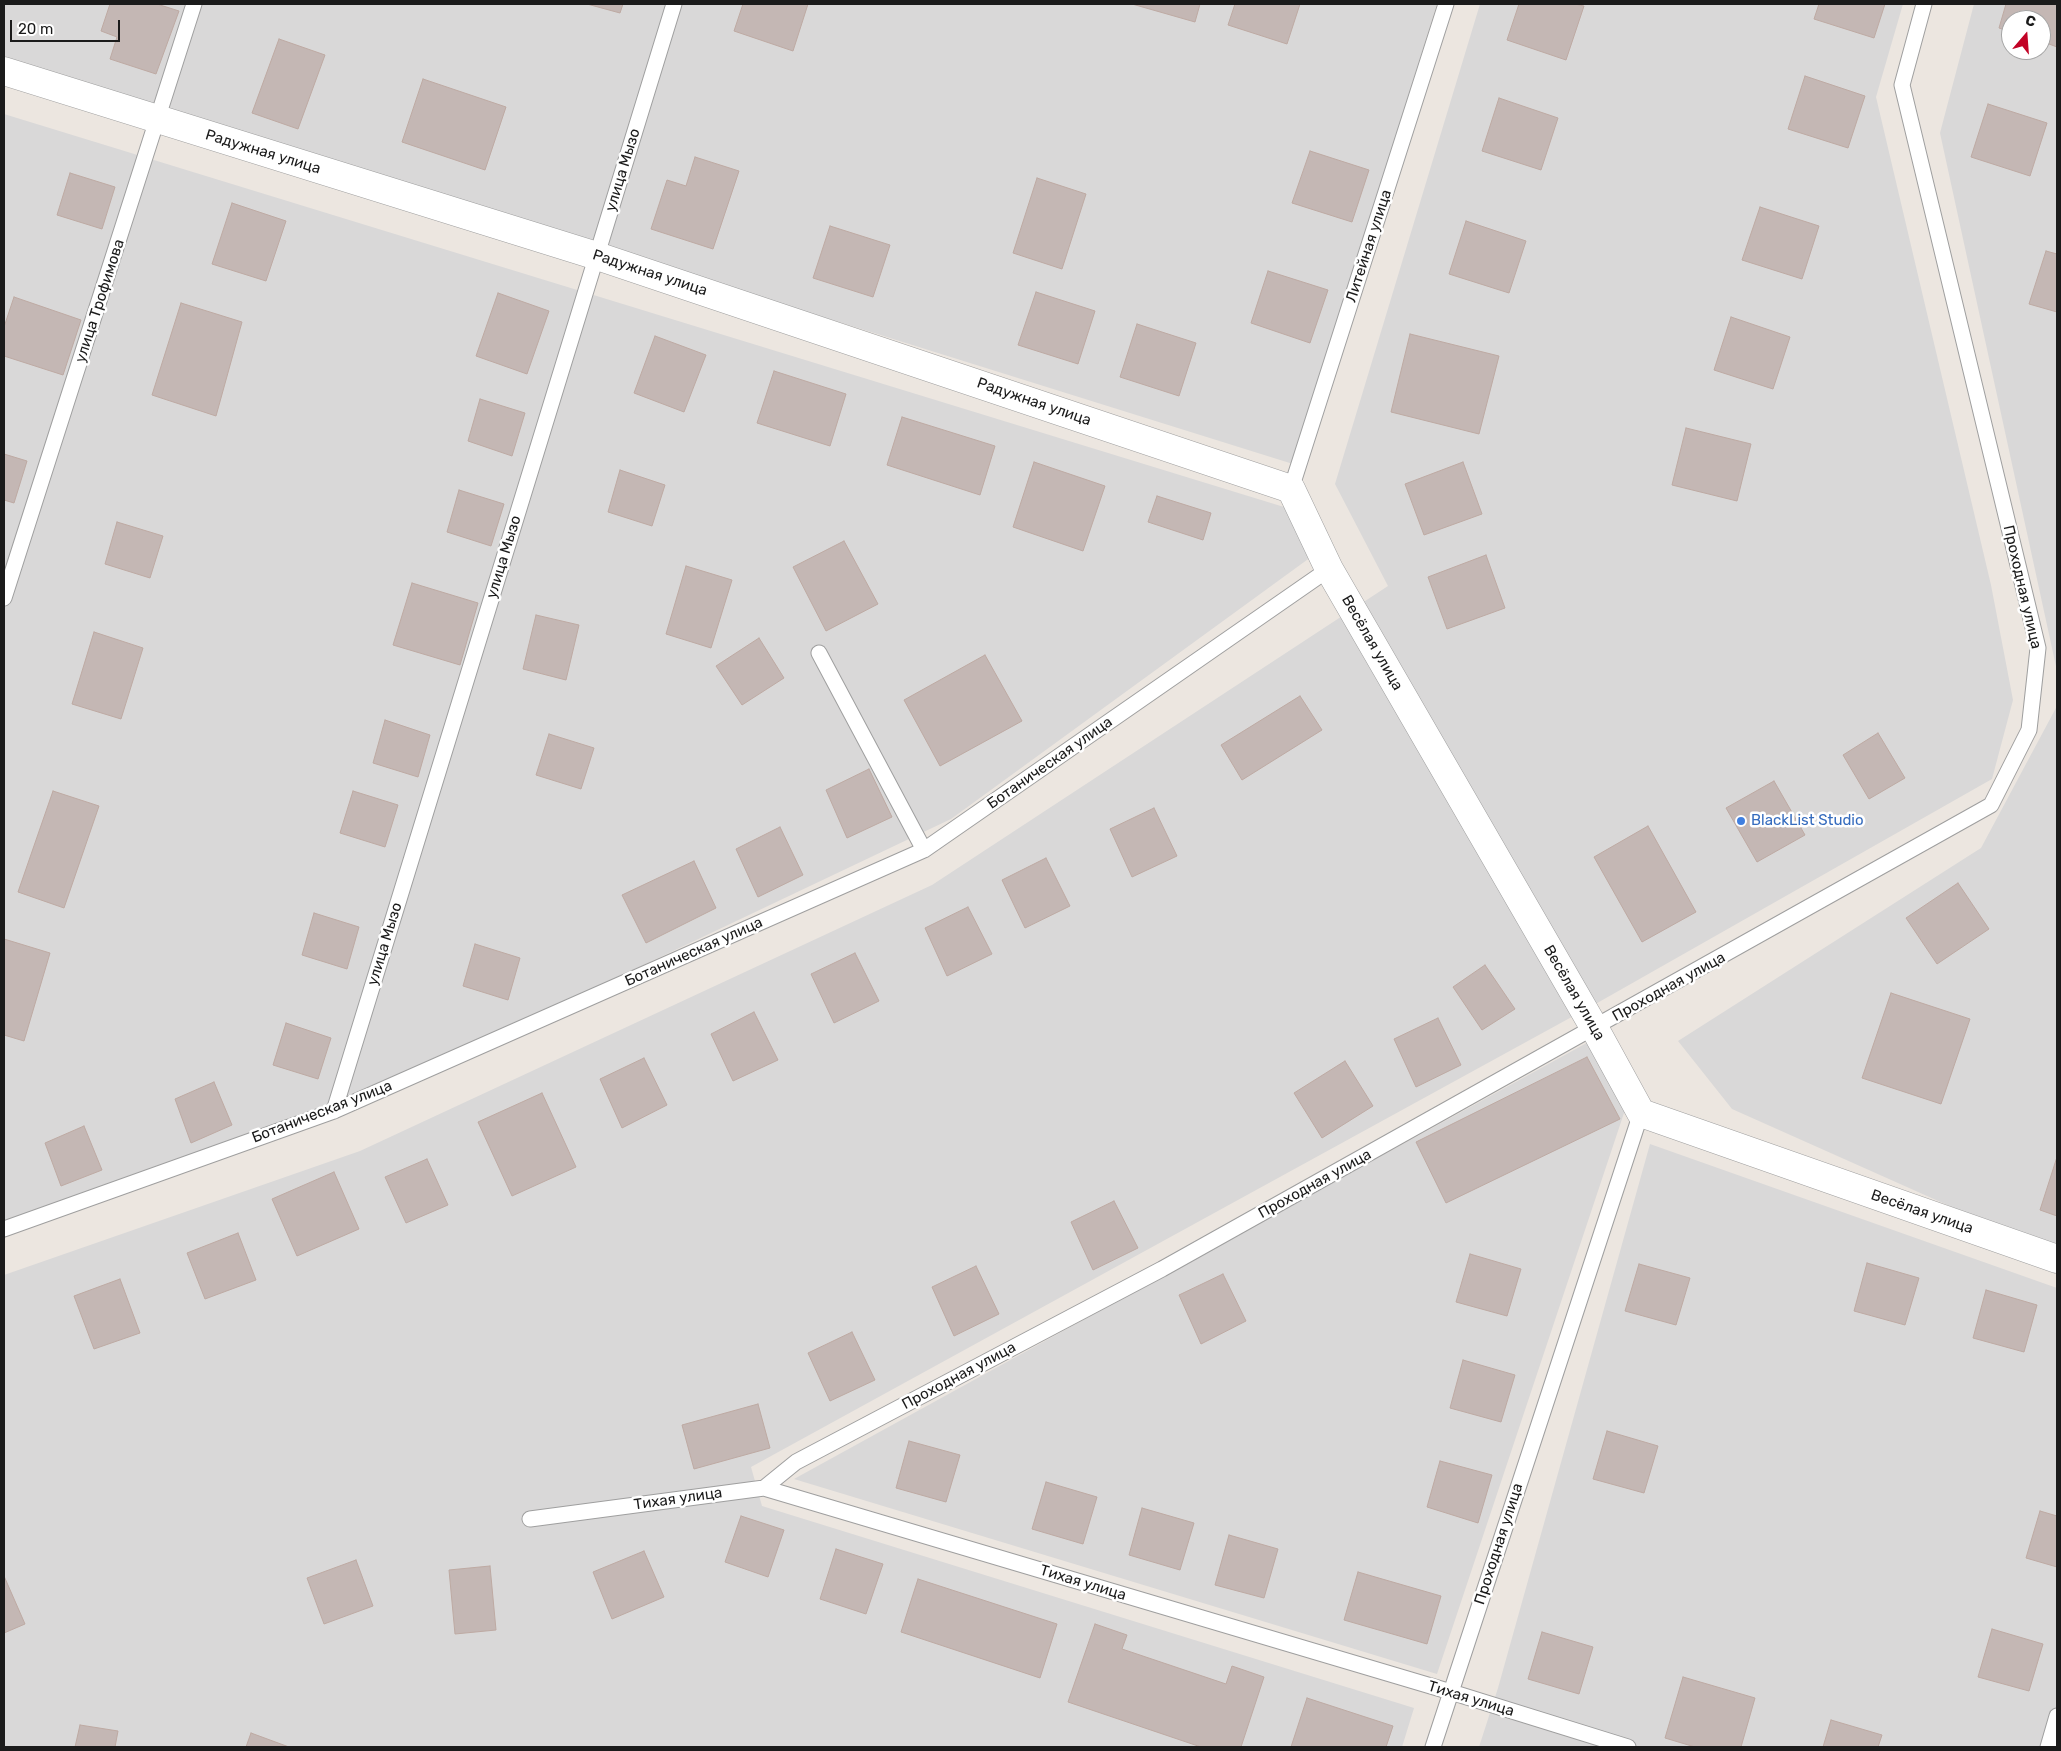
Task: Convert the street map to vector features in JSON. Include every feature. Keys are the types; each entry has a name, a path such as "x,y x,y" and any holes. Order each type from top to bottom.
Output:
{"street":[{"name":"Радужная улица","path":"4,71 597,256 1291,489"},
{"name":"Весёлая улица","path":"1291,489 1329,569 1595,1029 1641,1113 2057,1259"}],"lane":[{"name":"улица Трофимова","path":"4,598 159,119 194,4"},
{"name":"улица Мызо","path":"334,1111 674,4"},
{"name":"Литейная улица","path":"1291,489 1446,4"},
{"name":"Проходная улица","path":"764,1488 796,1462 1162,1269 1595,1029 1991,806 2029,730 2038,648 1933,222 1902,85 1924,4"},
{"name":"Ботаническая улица","path":"4,1229 334,1111 924,850 1329,569"},
{"path":"819,653 924,850"},
{"name":"Проходная улица","path":"1433,1747 1641,1113"},
{"name":"Тихая улица","path":"530,1519 764,1488 1451,1692 1628,1747"},
{"path":"2048,1747 2057,1716"}],"shaded area":[{"path":"4,4 1437,4 1293,464 4,61"},
{"path":"1480,4 1903,4 1876,97 1991,585 2013,700 1992,779 1599,1002 751,1467 762,1506 1414,1708 1402,1747 4,1747 4,1275 360,1151 932,885 1388,586 1335,484"},
{"path":"1974,4 2057,4 2057,671 1940,133"},
{"path":"4,114 1284,507 1311,557 951,819 328,1115 4,1225"},
{"path":"2057,706 2057,1249 2019,1237 1732,1109 1678,1041 1981,848"},
{"path":"1592,1040 1625,1110 1437,1674 794,1479"},
{"path":"1650,1144 2057,1288 2057,1747 1479,1747 1498,1688"}],"building":[{"path":"110,4 157,4 179,11 156,74 110,59 117,37 101,31"},
{"path":"587,4 623,4 620,13"},
{"path":"743,4 808,4 793,51 734,31"},
{"path":"1132,4 1200,4 1195,22"},
{"path":"1235,4 1300,4 1287,44 1228,25"},
{"path":"1519,4 1575,4 1584,6 1566,60 1507,40"},
{"path":"1819,4 1885,4 1874,38 1814,19"},
{"path":"2006,4 2057,4 2057,47 2051,45 2051,10 2004,10"},
{"path":"279,39 325,55 298,129 252,113"},
{"path":"1805,76 1865,96 1848,148 1788,129"},
{"path":"423,79 506,107 485,170 402,142"},
{"path":"1499,98 1558,118 1541,170 1482,151"},
{"path":"1988,104 2047,123 2030,176 1971,157"},
{"path":"1310,151 1369,170 1352,222 1292,203"},
{"path":"695,157 739,171 713,249 651,229 667,180 686,186"},
{"path":"70,173 115,187 102,229 57,215"},
{"path":"1037,178 1086,194 1062,269 1013,253"},
{"path":"232,203 286,221 266,281 212,264"},
{"path":"1760,207 1819,226 1802,279 1742,260"},
{"path":"1466,221 1526,241 1509,293 1449,274"},
{"path":"830,226 890,245 873,297 813,278"},
{"path":"2046,251 2057,254 2057,312 2029,304"},
{"path":"1268,271 1328,290 1310,343 1251,323"},
{"path":"1036,292 1095,311 1078,364 1018,345"},
{"path":"498,293 549,311 527,374 476,356"},
{"path":"14,297 81,320 63,375 4,356 4,327"},
{"path":"181,303 242,322 216,416 152,395"},
{"path":"1731,317 1790,337 1773,389 1714,370"},
{"path":"1137,324 1196,343 1179,396 1120,377"},
{"path":"1410,334 1499,356 1479,434 1391,412"},
{"path":"655,336 706,355 684,412 634,393"},
{"path":"774,371 846,394 830,446 757,423"},
{"path":"480,399 525,413 512,456 468,441"},
{"path":"902,417 995,446 980,495 887,465"},
{"path":"1686,428 1751,444 1737,501 1672,485"},
{"path":"4,454 27,461 14,503 4,500"},
{"path":"1034,462 1105,486 1083,551 1013,527"},
{"path":"1463,462 1482,514 1424,535 1405,484"},
{"path":"620,470 665,485 652,526 608,512"},
{"path":"459,490 504,504 491,546 447,532"},
{"path":"1157,496 1211,513 1203,540 1148,522"},
{"path":"117,522 163,536 150,578 105,564"},
{"path":"844,541 878,604 826,631 793,567"},
{"path":"1486,555 1505,608 1447,629 1428,577"},
{"path":"686,566 732,580 711,648 666,634"},
{"path":"412,583 478,603 460,665 393,645"},
{"path":"536,615 579,625 566,680 523,669"},
{"path":"94,632 143,648 121,719 72,704"},
{"path":"759,638 784,678 742,705 716,666"},
{"path":"985,655 1022,721 940,766 904,700"},
{"path":"1300,696 1322,730 1242,780 1221,745"},
{"path":"385,720 430,735 418,777 373,763"},
{"path":"1878,733 1905,778 1869,799 1843,755"},
{"path":"549,734 594,748 581,789 536,775"},
{"path":"869,769 892,817 847,838 826,790"},
{"path":"1774,781 1805,835 1757,862 1726,808"},
{"path":"53,791 99,806 64,908 18,892"},
{"path":"353,791 398,805 385,847 340,833"},
{"path":"1154,808 1177,856 1132,877 1110,829"},
{"path":"1648,826 1696,912 1642,942 1594,857"},
{"path":"780,827 803,875 758,897 736,849"},
{"path":"1046,858 1070,906 1025,928 1002,880"},
{"path":"694,861 716,908 646,943 622,895"},
{"path":"1958,883 1989,929 1937,964 1906,918"},
{"path":"968,907 992,954 947,976 925,928"},
{"path":"314,913 359,927 347,969 302,955"},
{"path":"4,939 50,953 24,1041 4,1035"},
{"path":"475,944 520,958 508,1000 463,986"},
{"path":"855,953 879,1001 834,1023 811,974"},
{"path":"1485,965 1515,1009 1482,1030 1453,987"},
{"path":"1891,993 1970,1019 1941,1104 1862,1078"},
{"path":"754,1012 778,1060 733,1081 711,1034"},
{"path":"1438,1018 1461,1065 1416,1087 1394,1039"},
{"path":"286,1023 331,1038 318,1079 273,1065"},
{"path":"1587,1057 1620,1119 1446,1203 1416,1142"},
{"path":"644,1058 667,1105 622,1128 600,1079"},
{"path":"1345,1061 1373,1106 1322,1138 1294,1093"},
{"path":"214,1082 232,1125 191,1143 175,1099"},
{"path":"542,1093 576,1167 512,1196 478,1122"},
{"path":"84,1126 102,1170 61,1186 45,1143"},
{"path":"2057,1157 2057,1216 2040,1210"},
{"path":"427,1159 448,1205 406,1223 385,1177"},
{"path":"334,1172 359,1229 297,1256 272,1199"},
{"path":"1114,1201 1138,1248 1093,1270 1071,1222"},
{"path":"238,1233 256,1280 205,1299 187,1253"},
{"path":"1470,1254 1521,1269 1507,1316 1456,1302"},
{"path":"1867,1263 1919,1278 1905,1325 1854,1311"},
{"path":"1639,1264 1690,1278 1676,1325 1625,1311"},
{"path":"976,1266 999,1314 954,1336 932,1287"},
{"path":"1223,1274 1246,1321 1201,1344 1179,1295"},
{"path":"120,1279 140,1333 94,1349 74,1296"},
{"path":"1986,1290 2037,1305 2024,1352 1973,1338"},
{"path":"852,1332 875,1380 830,1401 808,1353"},
{"path":"1463,1360 1515,1375 1501,1422 1450,1408"},
{"path":"758,1404 770,1448 694,1469 682,1425"},
{"path":"1607,1431 1658,1446 1644,1493 1593,1479"},
{"path":"909,1441 960,1455 946,1502 896,1488"},
{"path":"1440,1461 1492,1475 1478,1523 1427,1507"},
{"path":"1046,1482 1097,1497 1083,1544 1032,1529"},
{"path":"1142,1508 1194,1523 1180,1570 1129,1555"},
{"path":"2040,1511 2057,1516 2057,1567 2026,1558"},
{"path":"741,1516 784,1530 768,1577 725,1562"},
{"path":"1229,1535 1278,1549 1264,1598 1215,1585"},
{"path":"836,1549 883,1564 866,1614 820,1599"},
{"path":"644,1551 664,1597 612,1619 593,1572"},
{"path":"356,1560 373,1606 324,1624 307,1578"},
{"path":"490,1566 496,1630 455,1634 449,1570"},
{"path":"1358,1572 1441,1596 1427,1644 1344,1620"},
{"path":"4,1576 25,1624 4,1633"},
{"path":"918,1579 1057,1624 1040,1678 901,1632"},
{"path":"1095,1624 1127,1635 1122,1649 1226,1684 1232,1666 1264,1677 1241,1747 1201,1747 1068,1702"},
{"path":"1992,1629 2043,1644 2029,1691 1978,1677"},
{"path":"1542,1632 1593,1647 1579,1694 1528,1679"},
{"path":"1683,1677 1755,1698 1741,1747 1695,1747 1665,1738"},
{"path":"1307,1698 1393,1726 1386,1747 1291,1747"},
{"path":"1831,1720 1882,1735 1878,1747 1823,1747"},
{"path":"80,1725 118,1731 115,1747 75,1747"},
{"path":"251,1733 289,1747 246,1747"}],"place":[{"name":"BlackList Studio","path":"1741,821"}]}
